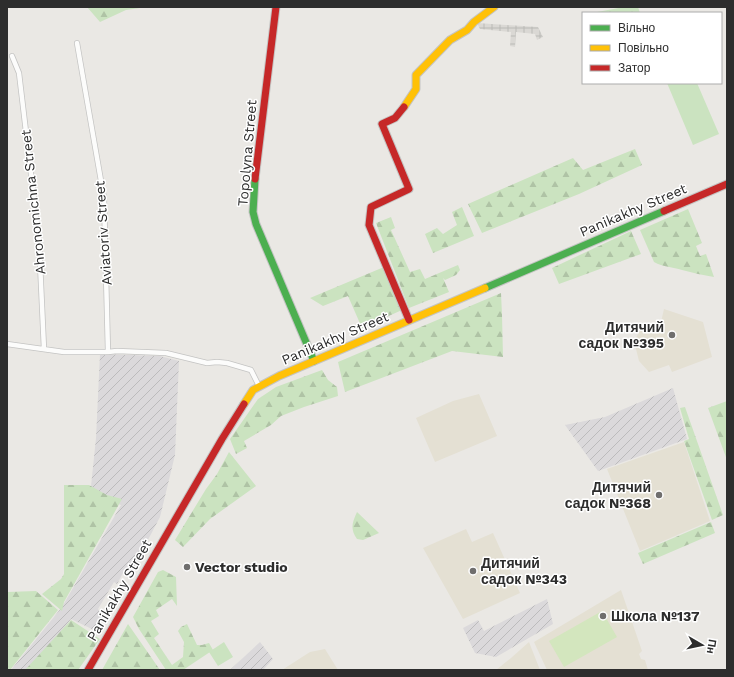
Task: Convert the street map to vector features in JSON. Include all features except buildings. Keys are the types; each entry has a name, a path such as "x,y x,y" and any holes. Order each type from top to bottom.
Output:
{"street":[{"name":"Topolyna Street","path":"276,7 253,195 254,212 256,224 314,361"},
{"path":"409,320 369,225 371,207 409,189 382,124 395,118 404,107 416,89 416,75 450,40 466,30 494,7"},
{"name":"Aviatoriv Street","path":"77,43 104,198 108,352"},
{"name":"Ahronomichna Street","path":"12,56 19,73 39,241 44,349"},
{"name":"Panikakhy Street","path":"88,670 244,402 253,390 314,361 727,184"},
{"path":"7,344 64,352 117,351 166,353 207,364 225,362 251,370 259,386"}],"shaded area":[{"path":"477,23 538,27 543,37 537,40 535,34 516,32 515,47 510,46 511,32 480,29"},
{"name":"Дитячий садок №395","path":"664,309 703,322 712,357 672,372 669,365 649,372 639,361 634,341 641,329 661,322"},
{"path":"100,354 160,356 179,361 175,455 160,517 130,574 124,571 117,584 114,582 98,609 104,617 96,631 71,619 31,670 11,670 62,607 121,505 90,496 96,438"},
{"path":"673,388 687,439 598,471 565,425 605,417"},
{"path":"479,394 497,436 435,462 416,418 453,401"},
{"name":"Дитячий садок №368","path":"684,442 710,521 640,551 607,469"},
{"name":"Дитячий садок №343","path":"466,529 472,542 493,533 520,593 463,619 423,548"},
{"name":"Школа №137","path":"621,590 642,651 639,654 641,659 645,660 648,670 547,670 534,642"},
{"path":"547,599 553,624 496,657 475,653 463,628 478,620 484,631"},
{"path":"260,642 273,659 263,670 230,670"},
{"path":"529,642 540,670 496,670 511,658"},
{"path":"325,649 338,670 282,670 310,652"}],"green space":[{"path":"87,7 147,7 126,10 100,22"},
{"path":"624,7 638,7 640,12 597,12"},
{"path":"667,84 697,84 719,134 693,145"},
{"path":"635,149 642,165 579,194 482,233 468,204 573,158 583,170"},
{"path":"462,207 474,236 433,253 425,234 437,228 443,234 457,225 452,212"},
{"path":"688,209 702,243 696,246 700,256 706,254 714,277 657,264 654,262 640,230"},
{"path":"391,217 395,228 391,230 410,272 420,269 425,279 458,265 460,270 456,275 445,280 443,278 449,292 409,308 376,223"},
{"path":"631,231 641,254 559,284 552,268"},
{"path":"384,267 402,310 362,328 348,296 323,306 310,298"},
{"path":"501,293 503,357 452,351 345,392 338,362"},
{"path":"322,370 328,380 337,387 338,396 281,416 271,425 244,441 247,448 236,454 230,439 258,399 276,387"},
{"path":"727,401 727,460 708,408"},
{"path":"685,407 723,515 712,520 684,441 689,439 680,408"},
{"path":"229,452 256,486 210,519 183,547 175,540 206,489 217,474"},
{"path":"64,485 89,485 107,495 122,499 64,602 62,611 42,594 61,579 64,574"},
{"path":"357,512 379,533 363,540 357,539 353,532 352,526"},
{"path":"711,522 715,533 643,564 638,553"},
{"path":"163,570 176,577 177,606 172,599 156,610 159,616 151,621 159,634 154,638 172,665 183,657 184,642 178,631 181,627 187,624 197,645 209,643 213,650 183,670 166,670 139,629 133,617 158,572"},
{"path":"36,591 58,610 10,670 7,670 7,592"},
{"path":"602,611 617,637 564,667 549,641"},
{"path":"71,620 100,639 78,670 25,670"},
{"path":"128,624 160,670 102,670"},
{"path":"224,642 233,657 218,666 209,652"}],"traffic: fast":[{"path":"255,179 253,212 256,224 314,361"},
{"path":"485,288 664,211"}],"traffic: slow":[{"path":"404,107 416,89 416,75 450,40 467,30 474,22 494,7"},
{"path":"244,404 253,390 279,376 485,288"}],"traffic: jam":[{"path":"255,179 276,7"},
{"path":"404,107 395,118 382,124 409,189 371,207 369,225 409,320"},
{"path":"664,211 727,184"},
{"path":"88,670 222,439 244,404"}],"place":[{"name":"Дитячий садок №395","path":"672,335"},
{"name":"Дитячий садок №368","path":"659,495"},
{"name":"Vector studio","path":"187,567"},
{"name":"Дитячий садок №343","path":"473,571"},
{"name":"Школа №137","path":"603,616"}]}
